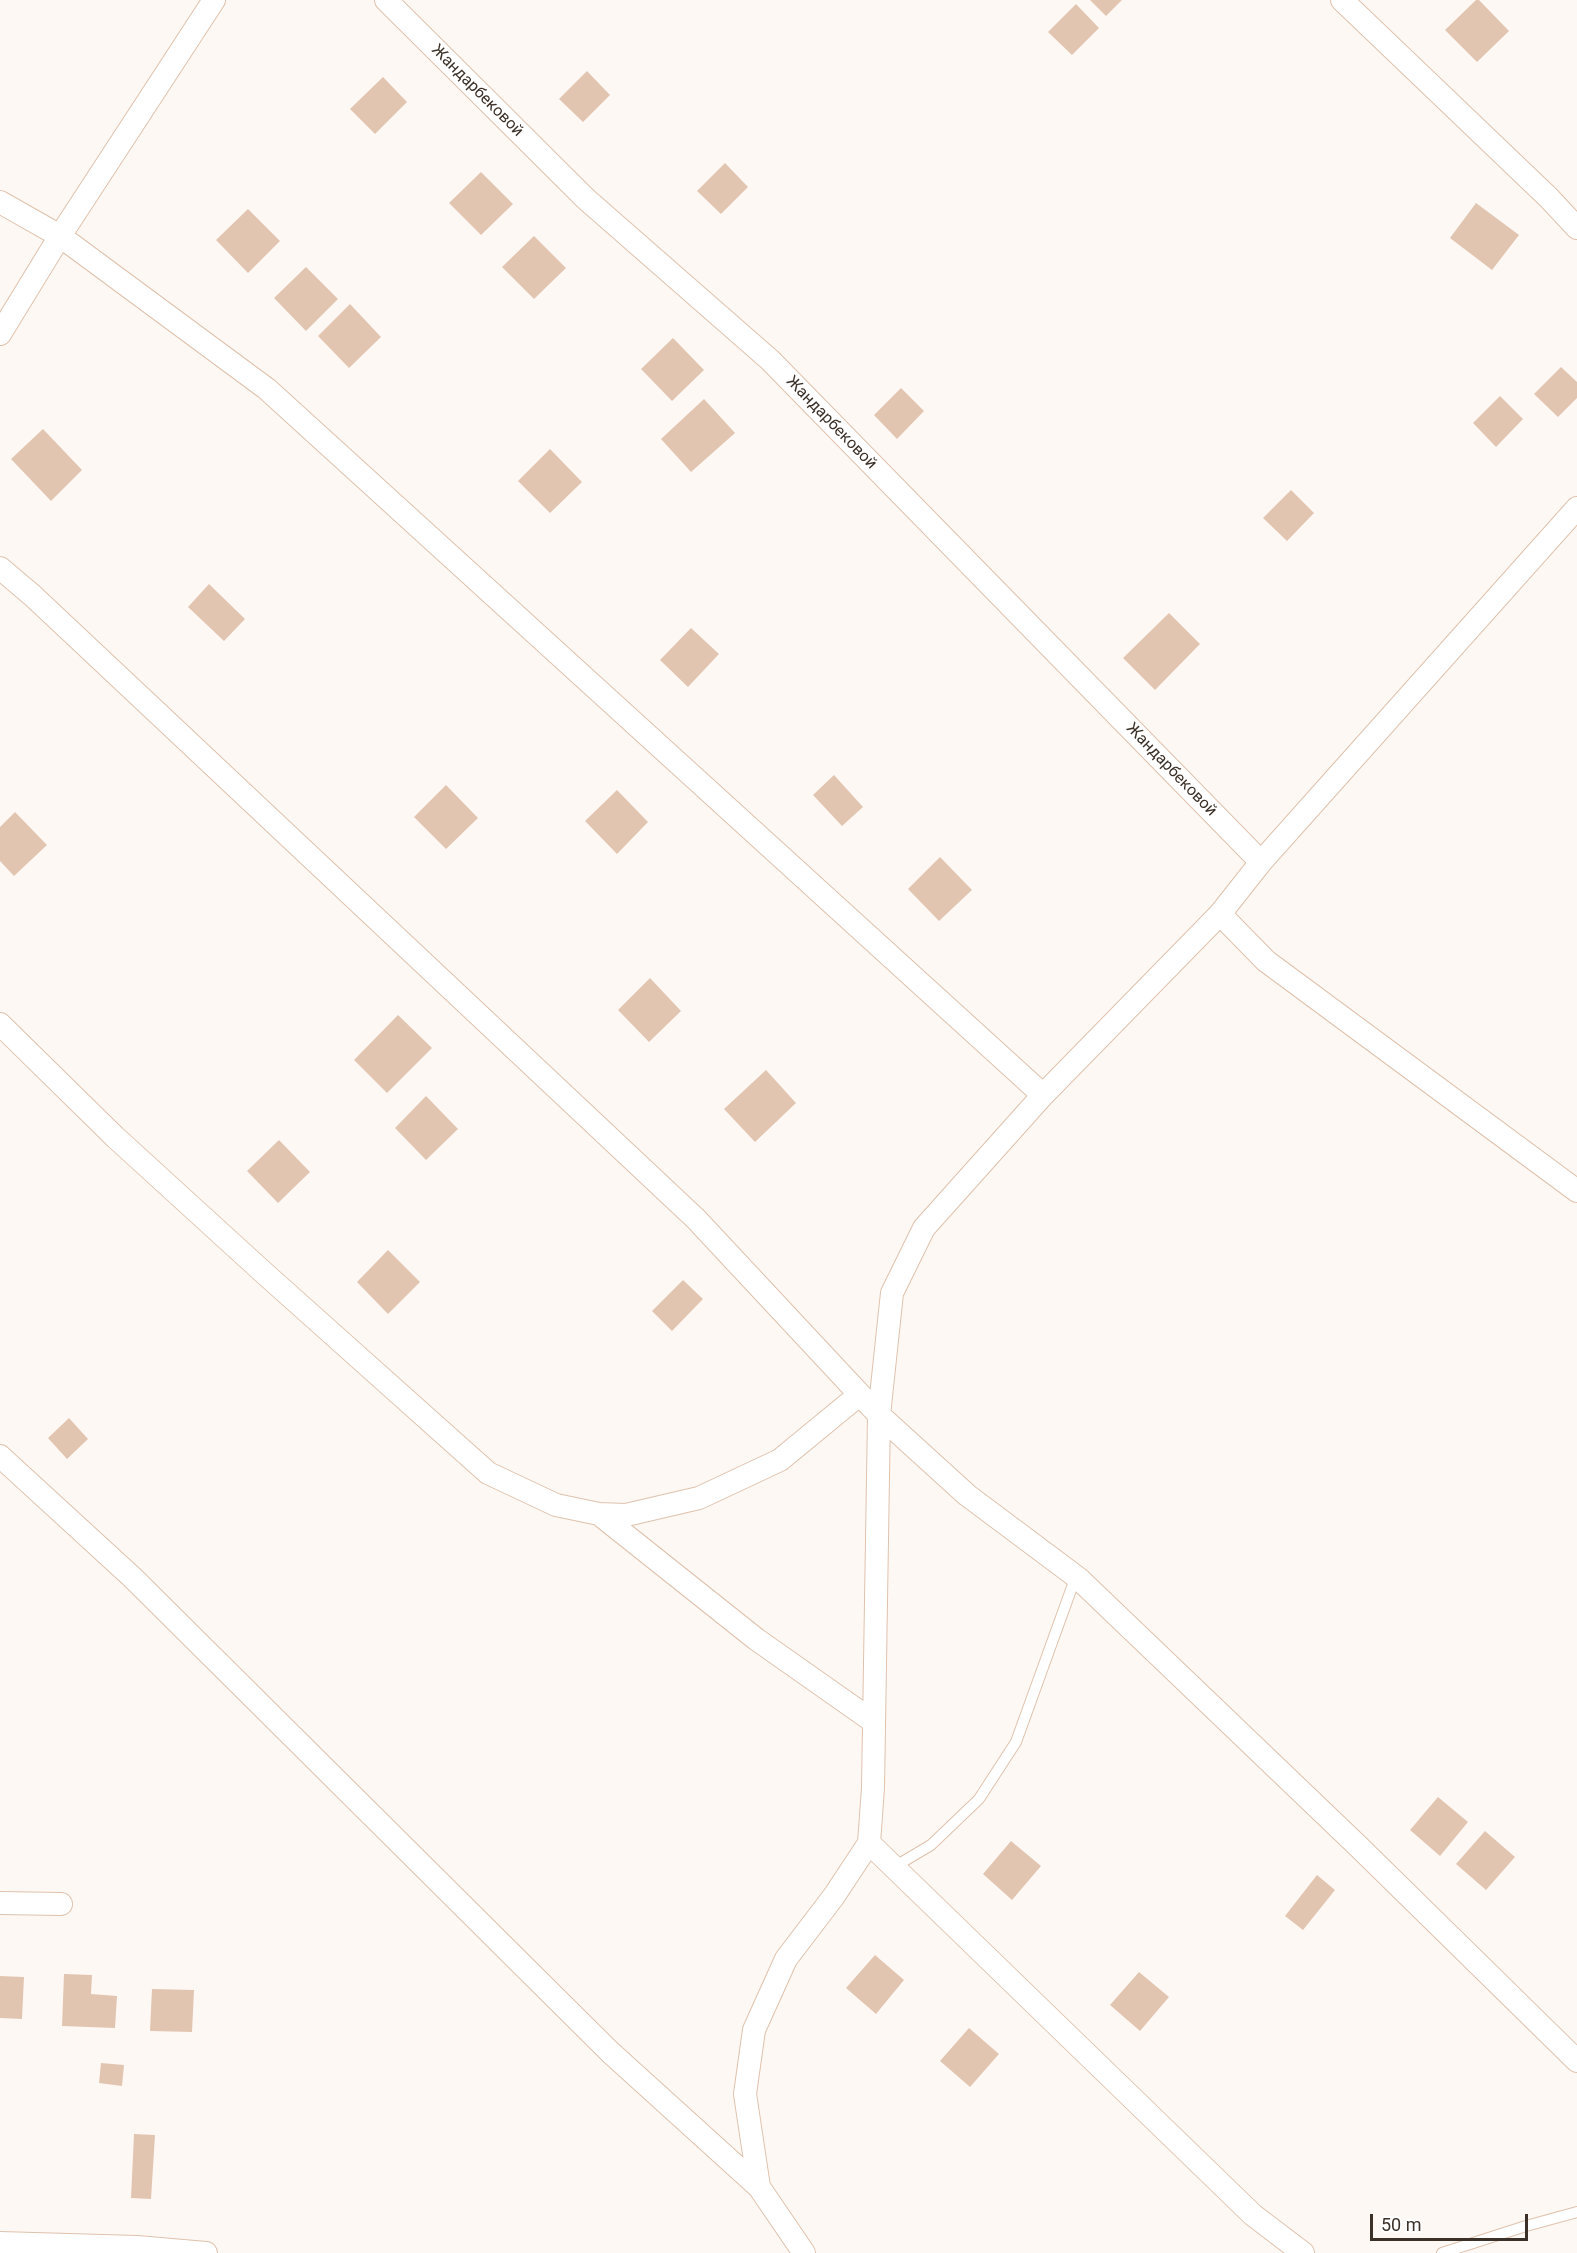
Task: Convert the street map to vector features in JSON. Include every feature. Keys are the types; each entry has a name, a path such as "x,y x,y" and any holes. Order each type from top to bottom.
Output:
{"street":[{"path":"0,334 60,236 214,0"},
{"name":"Жандарбековой","path":"386,0 586,199 770,360 1261,862"},
{"path":"1342,0 1549,198 1577,228"},
{"path":"0,202 60,236 267,390 1043,1095"},
{"path":"759,2187 745,2094 754,2030 786,1959 834,1896 869,1843 873,1788 879,1415 892,1293 924,1228 1043,1095 1220,914 1261,862 1577,508"},
{"path":"0,568 33,596 696,1219 879,1415 968,1495 1076,1576 1359,1847 1577,2061"},
{"path":"1220,914 1266,961 1577,1191"},
{"path":"0,1023 116,1137 488,1473 556,1504 599,1514 626,1515 699,1498 780,1460 859,1395"},
{"path":"0,1456 134,1578 610,2052 759,2187 804,2253"},
{"path":"599,1514 756,1639 874,1722"},
{"path":"869,1843 1253,2215 1303,2253"},
{"path":"0,1903 61,1904"},
{"path":"0,2243 137,2247 206,2253"}],"lane":[{"path":"894,1867 931,1845 979,1799 1016,1742 1076,1576"},
{"path":"1442,2253 1577,2212"}],"building":[{"path":"1090,0 1122,0 1106,16"},
{"path":"1476,0 1479,0 1509,31 1477,62 1445,30"},
{"path":"1076,4 1099,28 1072,55 1048,32"},
{"path":"587,71 610,95 583,122 559,99"},
{"path":"383,77 407,102 375,134 350,109"},
{"path":"725,163 748,187 721,214 697,191"},
{"path":"481,172 513,204 481,235 449,203"},
{"path":"1476,203 1519,235 1492,270 1450,238"},
{"path":"248,209 280,241 248,273 216,240"},
{"path":"534,236 566,268 534,299 502,267"},
{"path":"306,267 338,299 306,331 274,298"},
{"path":"350,304 381,337 349,368 318,336"},
{"path":"673,338 704,370 672,401 641,369"},
{"path":"1561,367 1577,382 1577,398 1558,417 1534,394"},
{"path":"901,388 924,411 897,439 874,415"},
{"path":"1500,396 1523,419 1496,447 1473,423"},
{"path":"704,399 735,433 691,472 661,439"},
{"path":"43,429 82,470 51,501 11,459"},
{"path":"550,449 582,482 550,513 518,481"},
{"path":"1291,490 1314,513 1287,541 1263,518"},
{"path":"209,584 245,619 224,641 188,607"},
{"path":"1169,613 1200,644 1155,690 1123,658"},
{"path":"691,628 719,654 688,687 660,660"},
{"path":"834,775 863,807 842,826 813,795"},
{"path":"446,785 478,818 446,849 414,817"},
{"path":"617,790 648,822 617,854 585,821"},
{"path":"15,812 47,845 14,876 0,861 0,827"},
{"path":"940,857 972,890 939,921 908,889"},
{"path":"650,978 681,1011 649,1042 618,1010"},
{"path":"398,1015 432,1048 387,1093 354,1060"},
{"path":"766,1070 796,1103 755,1142 724,1109"},
{"path":"426,1096 458,1129 426,1160 395,1128"},
{"path":"279,1140 310,1172 278,1203 247,1171"},
{"path":"388,1250 420,1282 388,1314 357,1282"},
{"path":"683,1280 703,1299 672,1331 652,1311"},
{"path":"69,1418 88,1439 67,1459 48,1438"},
{"path":"1438,1797 1468,1822 1440,1856 1410,1830"},
{"path":"1485,1831 1515,1857 1486,1890 1456,1864"},
{"path":"1011,1841 1041,1866 1012,1900 983,1874"},
{"path":"1317,1875 1335,1890 1303,1930 1285,1916"},
{"path":"875,1955 904,1980 876,2014 846,1988"},
{"path":"1139,1972 1169,1997 1140,2031 1110,2005"},
{"path":"64,1974 92,1975 91,1994 117,1996 115,2028 62,2026"},
{"path":"0,1976 24,1977 22,2019 0,2018"},
{"path":"152,1989 194,1990 192,2032 150,2031"},
{"path":"969,2028 999,2054 970,2087 940,2061"},
{"path":"101,2063 124,2065 122,2086 99,2083"},
{"path":"134,2134 155,2135 151,2199 131,2198"}]}
